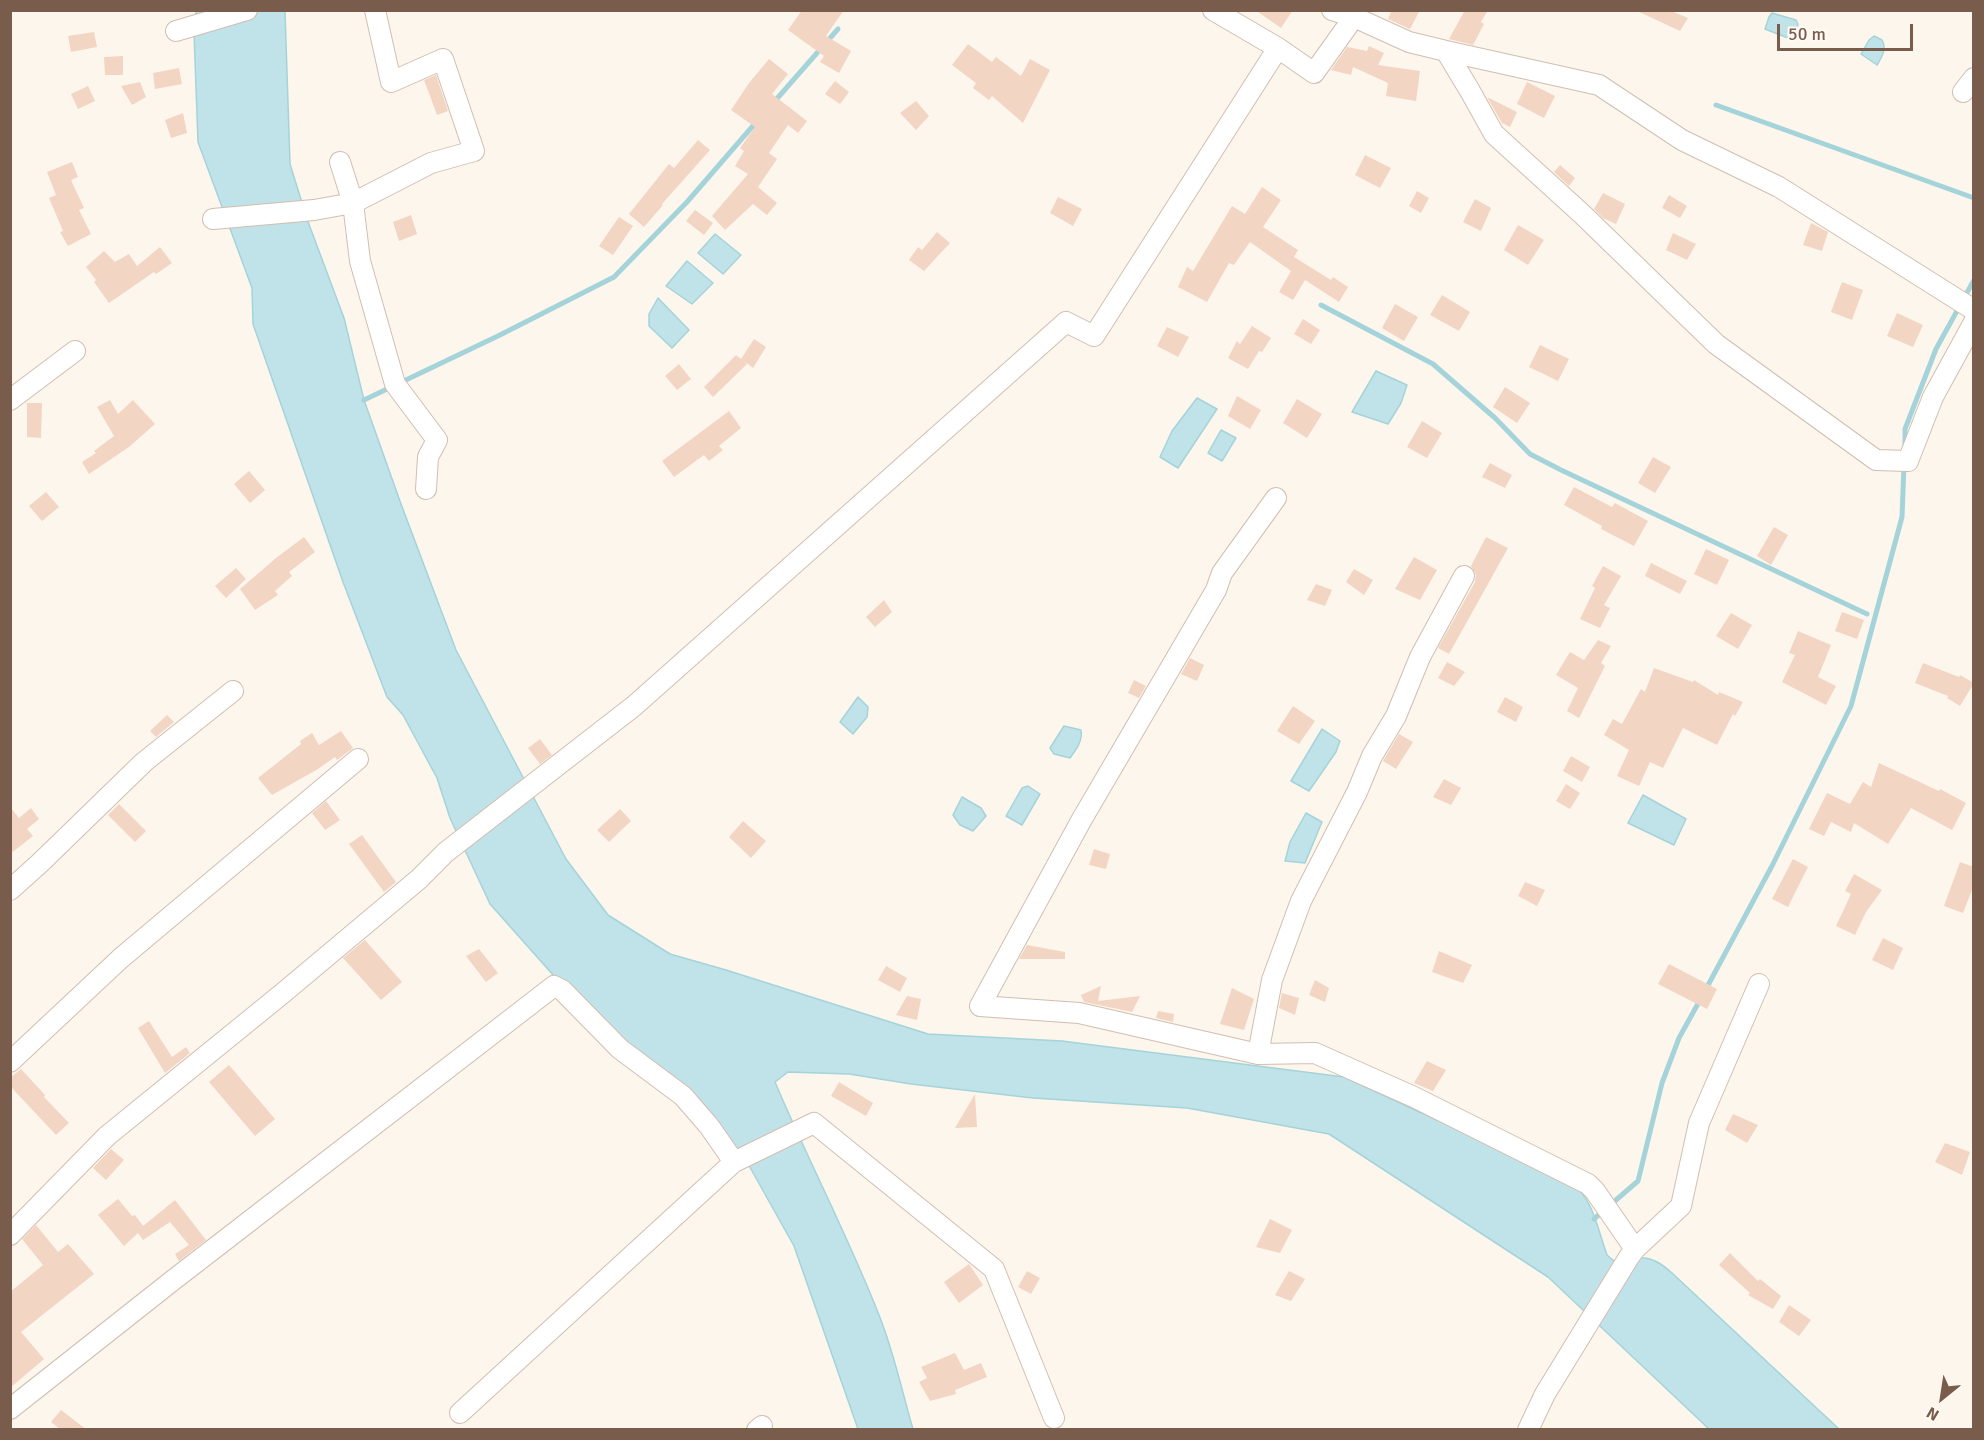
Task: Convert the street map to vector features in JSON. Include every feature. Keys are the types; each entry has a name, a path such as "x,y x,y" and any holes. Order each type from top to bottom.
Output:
{"street":[{"path":"181,30 247,10"},
{"path":"217,219 314,210 353,203 431,163 474,151 443,59 392,82 375,10"},
{"path":"1213,10 1278,48 1314,73 1354,16"},
{"path":"1332,10 1354,16 1409,42 1599,85 1682,140 1779,187 1974,310"},
{"path":"10,1236 107,1136 283,993 419,879 446,852 634,706 1066,322 1094,336 1278,48"},
{"path":"1446,51 1494,134 1582,214 1716,344 1876,460 1908,461 1932,397 1974,322"},
{"path":"340,162 353,203 360,261 395,384 437,440 428,457 426,489"},
{"path":"10,400 75,351"},
{"path":"1276,498 1222,573 1216,590 1088,809 980,1006 1079,1013 1258,1054 1315,1053 1414,1097 1588,1184 1595,1191 1630,1247"},
{"path":"1258,1054 1272,980 1301,901 1357,792 1372,756 1396,716 1420,657 1464,576"},
{"path":"10,890 144,762 233,691"},
{"path":"10,1062 121,958 358,759"},
{"path":"1528,1430 1545,1394 1587,1325 1630,1247 1681,1206 1699,1123 1759,984"},
{"path":"10,1410 181,1274 554,986 562,990 620,1048 683,1096 737,1161"},
{"path":"460,1413 737,1161 814,1123 994,1269 1054,1418"}],"water":[{"path":"196,11 285,11 290,164 307,219 344,318 364,400 401,504 456,650 566,859 608,915 670,954 928,1034 1062,1041 1344,1077 1573,1183 1591,1208 1610,1258 1625,1264 1646,1258 1654,1260 1672,1273 1839,1429 1709,1429 1548,1277 1329,1134 1187,1108 1033,1098 911,1084 849,1074 788,1072 775,1082 879,1315 913,1429 858,1429 794,1246 747,1162 570,994 490,904 450,818 437,778 403,715 387,697 343,582 253,324 252,288 198,142 194,32"},
{"path":"1772,13 1796,20 1798,24 1793,40 1765,29"},
{"path":"1874,36 1882,40 1884,47 1877,65 1861,54"},
{"path":"715,234 741,255 723,274 698,253"},
{"path":"687,261 713,283 692,304 666,286"},
{"path":"658,298 689,330 672,348 649,326 649,314"},
{"path":"1376,371 1407,385 1401,403 1388,424 1352,412"},
{"path":"1197,398 1217,409 1178,468 1160,457 1172,431"},
{"path":"1221,430 1236,438 1222,461 1208,453"},
{"path":"858,697 868,707 867,717 853,734 840,722"},
{"path":"1064,726 1081,730 1080,742 1070,758 1054,754 1050,748"},
{"path":"1322,729 1340,741 1336,752 1309,791 1291,781"},
{"path":"1028,786 1040,794 1022,825 1006,816 1022,788"},
{"path":"1643,795 1686,819 1674,845 1628,823"},
{"path":"962,797 981,808 986,816 973,831 960,825 953,815"},
{"path":"1306,813 1322,822 1305,863 1285,861 1290,842"}],"building":[{"path":"802,10 844,10 826,36 851,51 839,73 820,62 824,56 788,30"},
{"path":"1255,10 1293,10 1281,28"},
{"path":"1392,10 1420,10 1410,29 1388,19"},
{"path":"1465,10 1488,10 1481,22 1484,24 1473,45 1449,39"},
{"path":"1635,10 1669,10 1688,18 1680,31"},
{"path":"94,32 97,47 71,52 68,36"},
{"path":"968,44 992,62 996,57 1021,76 1030,59 1050,70 1023,123 992,96 989,100 973,88 976,83 952,65"},
{"path":"1369,46 1384,53 1378,65 1420,71 1416,101 1386,96 1388,83 1353,67 1351,75 1331,70 1347,47 1367,51"},
{"path":"123,56 123,75 105,75 104,57"},
{"path":"769,59 788,74 772,94 807,121 798,133 788,125 769,153 777,159 758,187 777,203 767,215 753,204 725,230 712,216 748,174 735,166 744,151 740,148 755,127 731,110"},
{"path":"179,68 182,84 155,89 153,73"},
{"path":"436,75 448,111 437,115 424,80"},
{"path":"835,81 849,92 840,104 825,94"},
{"path":"140,82 146,97 132,105 121,86"},
{"path":"1527,82 1555,96 1544,118 1517,104"},
{"path":"88,86 95,101 78,109 71,94"},
{"path":"1487,97 1517,112 1510,127 1502,123"},
{"path":"916,101 929,116 916,130 900,113"},
{"path":"183,113 187,133 171,138 165,120"},
{"path":"698,140 710,150 644,227 629,214 669,164 674,168"},
{"path":"1365,155 1391,168 1380,188 1355,175"},
{"path":"72,162 78,177 71,180 84,208 79,210 91,234 68,246 60,232 63,231 49,198 56,195 47,172"},
{"path":"1560,165 1575,178 1569,186 1554,172"},
{"path":"1262,187 1281,200 1263,227 1298,250 1294,257 1331,280 1333,277 1348,287 1339,302 1305,280 1293,300 1279,292 1291,271 1250,242 1234,265 1229,263 1207,302 1178,287 1187,267 1193,271 1232,206 1245,214"},
{"path":"1417,191 1429,198 1421,213 1409,206"},
{"path":"1603,193 1625,204 1616,224 1603,218 1594,209"},
{"path":"1669,195 1687,206 1680,218 1662,208"},
{"path":"1058,197 1082,209 1073,226 1050,213"},
{"path":"1475,199 1491,208 1481,231 1463,222"},
{"path":"695,210 713,223 704,235 686,221"},
{"path":"411,215 417,234 399,241 393,222"},
{"path":"619,217 633,226 613,255 599,246"},
{"path":"1811,223 1828,232 1822,251 1803,245"},
{"path":"1518,225 1544,240 1528,265 1504,250"},
{"path":"937,232 950,243 924,271 909,260 918,247 922,250"},
{"path":"1673,233 1696,244 1687,260 1666,250"},
{"path":"160,247 172,263 156,274 154,272 109,303 86,267 104,251 115,262 129,254 137,266"},
{"path":"1842,282 1863,290 1852,320 1831,312"},
{"path":"1442,295 1470,312 1459,331 1430,315"},
{"path":"1395,304 1418,317 1404,341 1382,328"},
{"path":"1897,313 1923,325 1913,347 1887,336"},
{"path":"1303,319 1320,330 1311,344 1294,334"},
{"path":"1252,326 1271,338 1262,352 1259,351 1248,369 1228,358 1237,341 1240,344"},
{"path":"1167,327 1189,337 1178,357 1157,346"},
{"path":"754,339 766,347 753,368 744,361 747,364 713,397 704,387 736,355 741,359"},
{"path":"1540,345 1569,359 1558,381 1529,367"},
{"path":"679,364 691,379 677,390 665,376"},
{"path":"1505,387 1530,403 1517,423 1493,407"},
{"path":"1237,396 1261,410 1250,429 1228,416"},
{"path":"1297,399 1322,414 1307,438 1283,423"},
{"path":"110,400 118,414 133,400 155,424 129,447 89,474 82,462 96,453 94,451 114,436 97,407"},
{"path":"27,403 42,403 41,438 27,437"},
{"path":"729,411 741,428 719,446 723,450 709,461 704,455 674,477 662,461"},
{"path":"1422,421 1442,433 1427,458 1407,447"},
{"path":"1653,457 1671,467 1655,493 1638,483"},
{"path":"1490,463 1512,475 1505,488 1482,477"},
{"path":"249,471 265,490 250,503 234,484"},
{"path":"1574,487 1612,507 1615,503 1648,521 1634,546 1601,529 1602,526 1564,505"},
{"path":"46,492 59,507 42,521 29,506"},
{"path":"1774,527 1788,535 1771,565 1757,556"},
{"path":"304,537 315,552 289,572 292,576 275,591 278,595 255,610 240,589"},
{"path":"1486,537 1508,548 1449,654 1438,648 1475,582 1476,575 1471,566"},
{"path":"1706,549 1729,560 1717,585 1694,574"},
{"path":"1414,557 1437,570 1420,600 1395,589"},
{"path":"1651,563 1687,581 1680,594 1645,576"},
{"path":"1603,566 1621,576 1604,605 1610,608 1600,628 1580,619 1595,588 1592,586"},
{"path":"236,568 246,579 226,598 215,586"},
{"path":"1354,569 1373,580 1364,595 1346,582"},
{"path":"1316,584 1332,590 1325,606 1307,600"},
{"path":"884,600 892,612 875,627 866,617"},
{"path":"1842,612 1864,620 1857,639 1835,631"},
{"path":"1731,613 1752,625 1738,649 1716,636"},
{"path":"1798,631 1831,645 1818,677 1836,686 1826,705 1782,682 1795,655 1789,653"},
{"path":"1598,640 1611,646 1601,663 1605,666 1579,718 1567,711 1578,688 1556,675 1570,652 1584,660"},
{"path":"1190,658 1204,665 1197,681 1181,674"},
{"path":"1447,662 1465,672 1454,686 1438,678"},
{"path":"1923,663 1959,677 1960,675 1974,683 1960,706 1947,698 1948,696 1915,683"},
{"path":"1654,668 1693,682 1694,680 1718,695 1719,692 1743,702 1735,716 1733,714 1717,745 1683,728 1663,768 1650,762 1639,786 1617,776 1629,750 1604,735 1613,719 1622,724 1641,689 1645,692"},
{"path":"1134,680 1146,686 1139,698 1128,693"},
{"path":"1505,697 1523,707 1516,722 1497,712"},
{"path":"1293,706 1315,721 1299,744 1277,731"},
{"path":"167,715 174,722 156,737 150,731"},
{"path":"341,731 353,748 337,760 335,757 272,795 258,778 312,733 319,745"},
{"path":"1399,734 1413,742 1396,769 1383,761"},
{"path":"540,739 552,755 540,764 528,748"},
{"path":"1571,756 1590,767 1582,782 1563,771"},
{"path":"1879,763 1939,791 1940,789 1966,803 1952,830 1911,808 1888,844 1854,823 1851,832 1831,822 1824,836 1809,829 1827,793 1850,804 1863,782 1871,787"},
{"path":"1444,779 1461,788 1451,805 1433,797"},
{"path":"1566,784 1580,793 1570,809 1556,801"},
{"path":"326,801 340,820 325,830 312,813"},
{"path":"119,804 146,831 135,842 108,815"},
{"path":"10,807 19,818 31,808 39,819 27,829 33,836 10,854"},
{"path":"620,809 631,821 609,842 597,830"},
{"path":"743,821 766,841 751,858 729,837"},
{"path":"362,835 396,882 384,892 349,844"},
{"path":"1094,849 1110,854 1106,869 1089,865"},
{"path":"1793,859 1808,867 1788,907 1772,899"},
{"path":"1960,862 1974,867 1974,885 1963,913 1944,906"},
{"path":"1854,874 1882,890 1866,912 1855,935 1836,926 1851,894 1845,891"},
{"path":"1525,882 1545,890 1537,906 1518,896"},
{"path":"1883,938 1903,948 1893,970 1872,960"},
{"path":"365,940 402,982 381,1000 343,958"},
{"path":"1027,945 1065,952 1065,959 1019,959"},
{"path":"479,949 498,973 486,982 466,956"},
{"path":"1439,951 1472,965 1463,983 1432,972"},
{"path":"1669,964 1717,989 1707,1009 1658,984"},
{"path":"886,966 907,978 900,992 878,980"},
{"path":"1315,980 1329,988 1325,1002 1309,995"},
{"path":"1101,986 1098,1001 1140,996 1132,1012 1084,1002 1081,995"},
{"path":"1232,988 1254,999 1244,1030 1220,1024"},
{"path":"1282,993 1299,998 1295,1015 1279,1008"},
{"path":"907,996 921,999 917,1020 896,1015"},
{"path":"1158,1011 1174,1014 1173,1022 1156,1018"},
{"path":"149,1021 172,1057 186,1047 190,1053 165,1073 138,1028"},
{"path":"1427,1061 1446,1070 1433,1091 1414,1083"},
{"path":"229,1065 275,1119 255,1136 209,1082"},
{"path":"21,1069 69,1123 56,1135 10,1086 10,1078"},
{"path":"839,1082 873,1103 866,1116 831,1096"},
{"path":"975,1094 977,1127 955,1128"},
{"path":"1733,1114 1758,1125 1747,1143 1725,1130"},
{"path":"1945,1143 1970,1152 1962,1175 1935,1162"},
{"path":"111,1149 124,1160 106,1180 93,1168"},
{"path":"118,1199 143,1226 175,1200 206,1240 179,1261 175,1254 189,1245 170,1222 143,1240 138,1233 124,1246 98,1215"},
{"path":"1270,1219 1292,1230 1280,1253 1256,1247"},
{"path":"36,1225 58,1252 68,1244 94,1274 21,1332 44,1359 10,1388 10,1292 43,1265 22,1239"},
{"path":"1730,1253 1758,1281 1760,1279 1781,1296 1773,1309 1748,1295 1750,1293 1719,1265"},
{"path":"969,1264 983,1285 959,1303 944,1282"},
{"path":"1027,1271 1040,1278 1031,1294 1018,1287"},
{"path":"1289,1271 1305,1279 1291,1301 1275,1295"},
{"path":"1789,1305 1811,1320 1799,1336 1779,1322"},
{"path":"955,1353 964,1370 981,1363 987,1377 955,1390 956,1394 930,1401 919,1382 927,1378 921,1367"},
{"path":"61,1410 87,1430 61,1430 51,1422"}],"waterway":[{"path":"774,102 838,29"},
{"path":"1716,105 1974,198"},
{"path":"364,400 614,277 687,202 758,120"},
{"path":"1905,449 1905,429 1936,349 1974,280"},
{"path":"1321,305 1433,364 1495,418 1530,454 1867,614"},
{"path":"1706,989 1773,864 1851,706 1902,517 1904,465"},
{"path":"1594,1219 1638,1181 1662,1083 1679,1038 1700,1000"}]}
